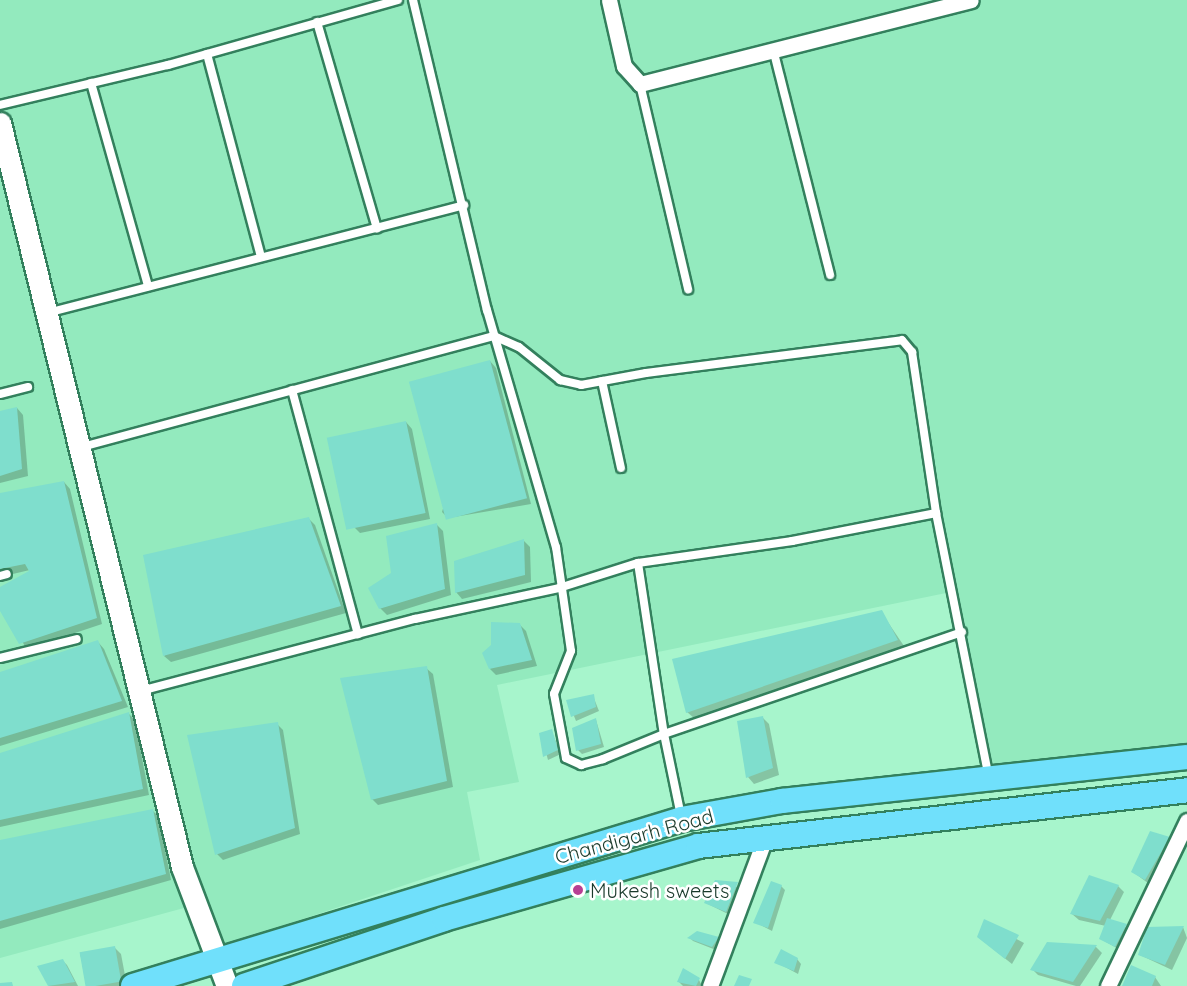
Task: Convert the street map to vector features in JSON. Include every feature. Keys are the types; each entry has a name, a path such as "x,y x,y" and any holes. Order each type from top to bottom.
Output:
{"main road":[{"name":"Chandigarh Road","path":"133,986 218,958 682,819 782,801 1187,757"},
{"name":"Chandigarh Road","path":"244,986 277,980 444,919 698,846 1187,790"}],"street":[{"path":"609,0 624,66 640,84 774,53 971,0"},
{"path":"0,123 7,178 46,314 182,867 227,986"},
{"path":"1108,986 1187,821"},
{"path":"710,986 765,838"}],"lane":[{"path":"0,105 207,54 398,0"},
{"path":"412,0 464,205 494,336 556,547 559,588 571,651 554,694 566,758 581,765 664,734 962,633"},
{"path":"317,22 377,228"},
{"path":"774,53 830,275"},
{"path":"207,54 261,257"},
{"path":"91,83 148,286"},
{"path":"640,84 688,288"},
{"path":"46,314 464,205"},
{"path":"80,448 494,336 519,346 570,384 886,340 906,341 912,352 936,513 962,633 989,778"},
{"path":"602,381 621,468"},
{"path":"0,394 28,387"},
{"path":"292,390 358,634"},
{"path":"139,691 358,634 559,588 638,563 792,541 936,513"},
{"path":"638,563 664,734 682,819"},
{"path":"0,658 77,639"}],"shaded area":[{"path":"0,0 1187,0 1187,751 985,769 951,592 497,685 519,782 467,792 480,860 216,948 195,905 0,958"}],"building":[{"path":"490,360 527,498 446,520 409,382"},
{"path":"17,407 22,469 0,476 0,411"},
{"path":"406,421 426,513 346,530 327,438"},
{"path":"64,481 97,618 19,644 0,611 0,587 29,571 25,564 0,569 0,493"},
{"path":"309,517 341,606 163,656 143,555"},
{"path":"437,523 445,589 379,609 368,588 391,573 386,536"},
{"path":"524,539 525,575 455,593 454,561"},
{"path":"882,610 898,640 686,713 672,659"},
{"path":"491,622 520,623 532,660 489,669 482,653 491,645"},
{"path":"98,640 122,701 0,738 0,672"},
{"path":"427,666 447,781 371,800 340,678"},
{"path":"594,694 596,707 571,717 566,700"},
{"path":"129,712 143,789 0,820 0,753"},
{"path":"763,716 773,768 746,778 737,721"},
{"path":"596,718 601,744 576,751 572,728"},
{"path":"278,722 295,828 215,855 187,735"},
{"path":"552,729 558,750 543,757 539,733"},
{"path":"153,809 166,874 0,921 0,840"},
{"path":"1150,831 1170,837 1145,880 1131,872"},
{"path":"1089,875 1119,885 1100,921 1070,914"},
{"path":"715,880 738,882 726,912 704,903"},
{"path":"771,881 782,885 768,928 753,923"},
{"path":"1107,918 1127,924 1115,947 1099,939"},
{"path":"984,919 1019,935 1005,959 977,937"},
{"path":"1184,926 1165,965 1138,955 1147,927"},
{"path":"697,931 719,937 712,947 687,938"},
{"path":"1047,942 1097,945 1073,982 1030,970"},
{"path":"115,946 121,981 85,986 80,952"},
{"path":"781,949 798,958 794,971 774,963"},
{"path":"63,959 75,982 48,986 37,966"},
{"path":"1131,965 1156,976 1152,986 1122,986"},
{"path":"683,968 700,978 696,986 677,982"},
{"path":"739,975 752,979 749,986 734,986"},
{"path":"12,982 13,986 0,986 0,983"}],"place":[{"name":"Mukesh sweets","path":"578,890"}]}
